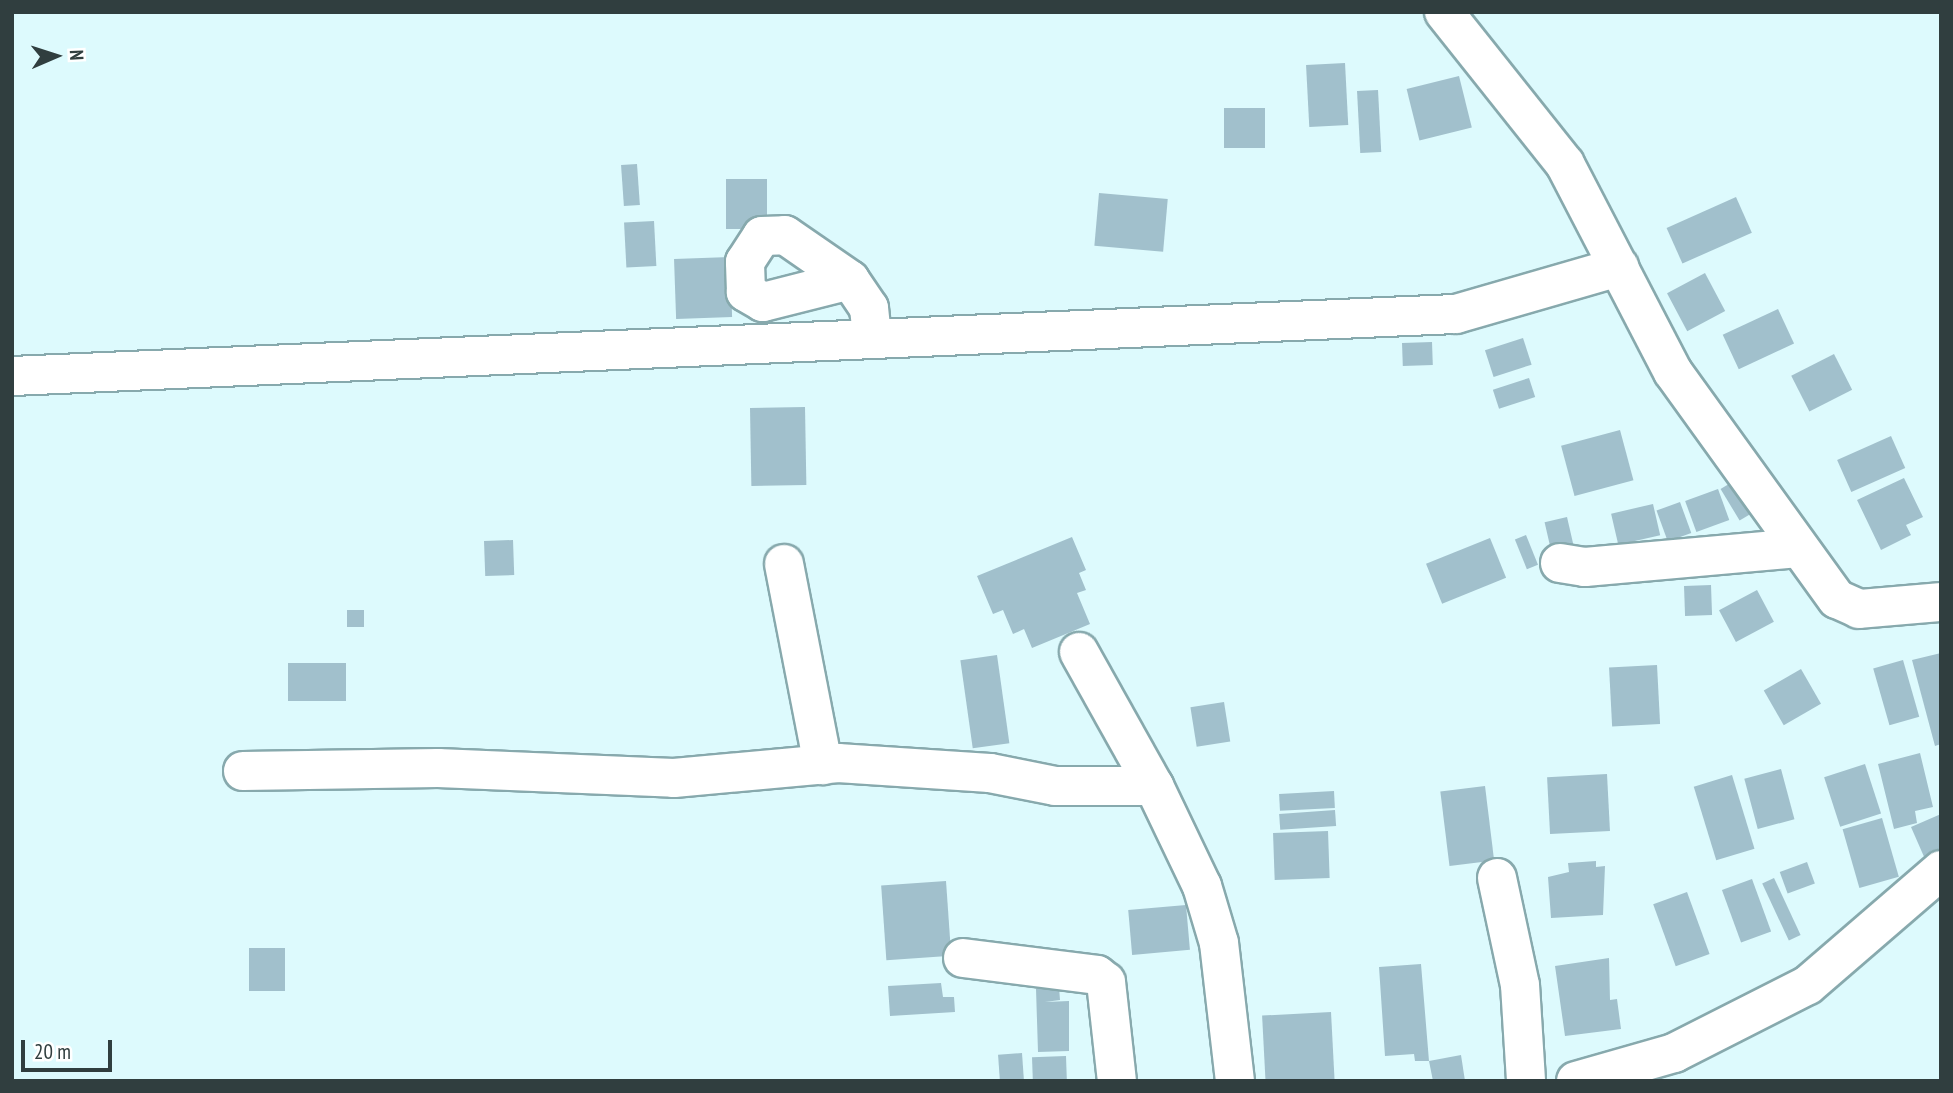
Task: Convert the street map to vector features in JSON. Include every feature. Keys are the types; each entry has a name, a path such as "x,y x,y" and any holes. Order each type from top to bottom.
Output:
{"street":[{"path":"1444,12 1565,164 1674,372 1837,600 1859,609 1941,602"},
{"path":"12,376 872,336 1456,314 1619,267"},
{"path":"850,280 869,308 872,336"},
{"path":"1560,563 1585,567 1798,548"},
{"path":"784,564 823,765"},
{"path":"1079,652 1154,786 1202,886 1219,943 1235,1081"},
{"path":"243,771 401,767 674,778 823,765 990,773 1055,786 1154,786"},
{"path":"1576,1081 1674,1053 1808,985 1941,870"},
{"path":"1497,878 1520,985 1526,1081"},
{"path":"963,958 1097,975 1106,982 1117,1081"}],"building":[{"path":"1345,63 1348,125 1309,127 1306,65"},
{"path":"1459,76 1472,127 1419,140 1407,89"},
{"path":"1378,90 1381,152 1360,153 1357,91"},
{"path":"1224,108 1265,108 1265,148 1224,148"},
{"path":"637,164 640,205 624,206 621,165"},
{"path":"726,179 767,179 767,229 726,229"},
{"path":"1099,193 1168,199 1163,252 1094,246"},
{"path":"1736,197 1752,233 1682,264 1667,228"},
{"path":"654,221 656,266 626,268 624,223"},
{"path":"730,257 732,317 676,319 674,259"},
{"path":"1705,273 1725,311 1687,331 1667,293"},
{"path":"1778,309 1794,343 1739,369 1723,335"},
{"path":"1523,338 1532,365 1494,377 1485,350"},
{"path":"1432,342 1433,365 1403,366 1402,343"},
{"path":"1834,354 1852,390 1809,411 1791,376"},
{"path":"1529,378 1535,397 1499,409 1493,390"},
{"path":"805,407 806,485 751,486 750,408"},
{"path":"1620,430 1633,480 1575,496 1561,446"},
{"path":"1891,436 1905,468 1851,492 1837,460"},
{"path":"1742,476 1761,508 1740,521 1721,489"},
{"path":"1904,478 1923,517 1906,525 1911,535 1881,550 1857,500"},
{"path":"1718,489 1729,520 1696,532 1685,501"},
{"path":"1680,502 1691,533 1668,542 1657,511"},
{"path":"1653,504 1660,535 1618,545 1611,514"},
{"path":"1567,517 1574,547 1552,552 1545,522"},
{"path":"1526,535 1538,565 1527,569 1515,539"},
{"path":"1072,537 1086,570 1079,573 1086,590 1077,593 1090,624 1032,648 1024,629 1013,634 1003,610 993,614 977,576"},
{"path":"1490,538 1506,578 1442,604 1426,564"},
{"path":"513,540 514,575 485,576 484,541"},
{"path":"1711,585 1712,615 1685,616 1684,586"},
{"path":"1757,590 1774,622 1736,642 1719,610"},
{"path":"347,610 364,610 364,627 347,627"},
{"path":"1941,653 1941,744 1935,746 1912,660"},
{"path":"997,655 1009,743 973,748 960,660"},
{"path":"1903,660 1919,717 1889,725 1873,669"},
{"path":"288,663 346,663 346,701 288,701"},
{"path":"1657,665 1660,724 1612,726 1609,668"},
{"path":"1801,669 1821,704 1784,725 1764,690"},
{"path":"1224,702 1230,742 1197,747 1190,707"},
{"path":"1920,753 1933,807 1915,811 1917,823 1894,829 1878,764"},
{"path":"1865,764 1881,813 1840,827 1824,777"},
{"path":"1781,769 1794,819 1758,829 1744,779"},
{"path":"1607,774 1610,831 1550,834 1547,777"},
{"path":"1732,775 1755,849 1716,860 1694,787"},
{"path":"1485,786 1494,860 1449,866 1440,791"},
{"path":"1334,791 1335,808 1280,811 1279,794"},
{"path":"1335,810 1336,826 1280,830 1279,814"},
{"path":"1941,814 1941,853 1925,859 1911,827"},
{"path":"1882,818 1899,877 1859,888 1843,829"},
{"path":"1328,831 1330,878 1275,880 1273,833"},
{"path":"1596,861 1596,867 1605,866 1603,915 1551,918 1548,877 1569,872 1568,863"},
{"path":"1807,862 1815,884 1788,894 1780,872"},
{"path":"1774,878 1801,935 1789,941 1762,883"},
{"path":"1752,879 1771,932 1741,943 1722,890"},
{"path":"946,881 951,956 886,960 881,886"},
{"path":"1687,892 1710,954 1676,966 1653,904"},
{"path":"1186,905 1190,950 1132,955 1128,910"},
{"path":"249,948 285,948 285,991 249,991"},
{"path":"1609,958 1610,1000 1617,999 1621,1029 1565,1036 1555,966"},
{"path":"1421,964 1429,1061 1415,1061 1414,1054 1385,1056 1379,967"},
{"path":"941,983 943,997 954,997 955,1012 890,1016 888,986"},
{"path":"1059,987 1060,1000 1045,1002 1069,1001 1069,1051 1038,1052 1036,989"},
{"path":"1331,1012 1335,1079 1266,1081 1262,1016"},
{"path":"1022,1053 1024,1081 1000,1081 998,1055"},
{"path":"1461,1055 1465,1081 1433,1081 1429,1061"},
{"path":"1066,1056 1067,1081 1033,1081 1032,1057"}]}
